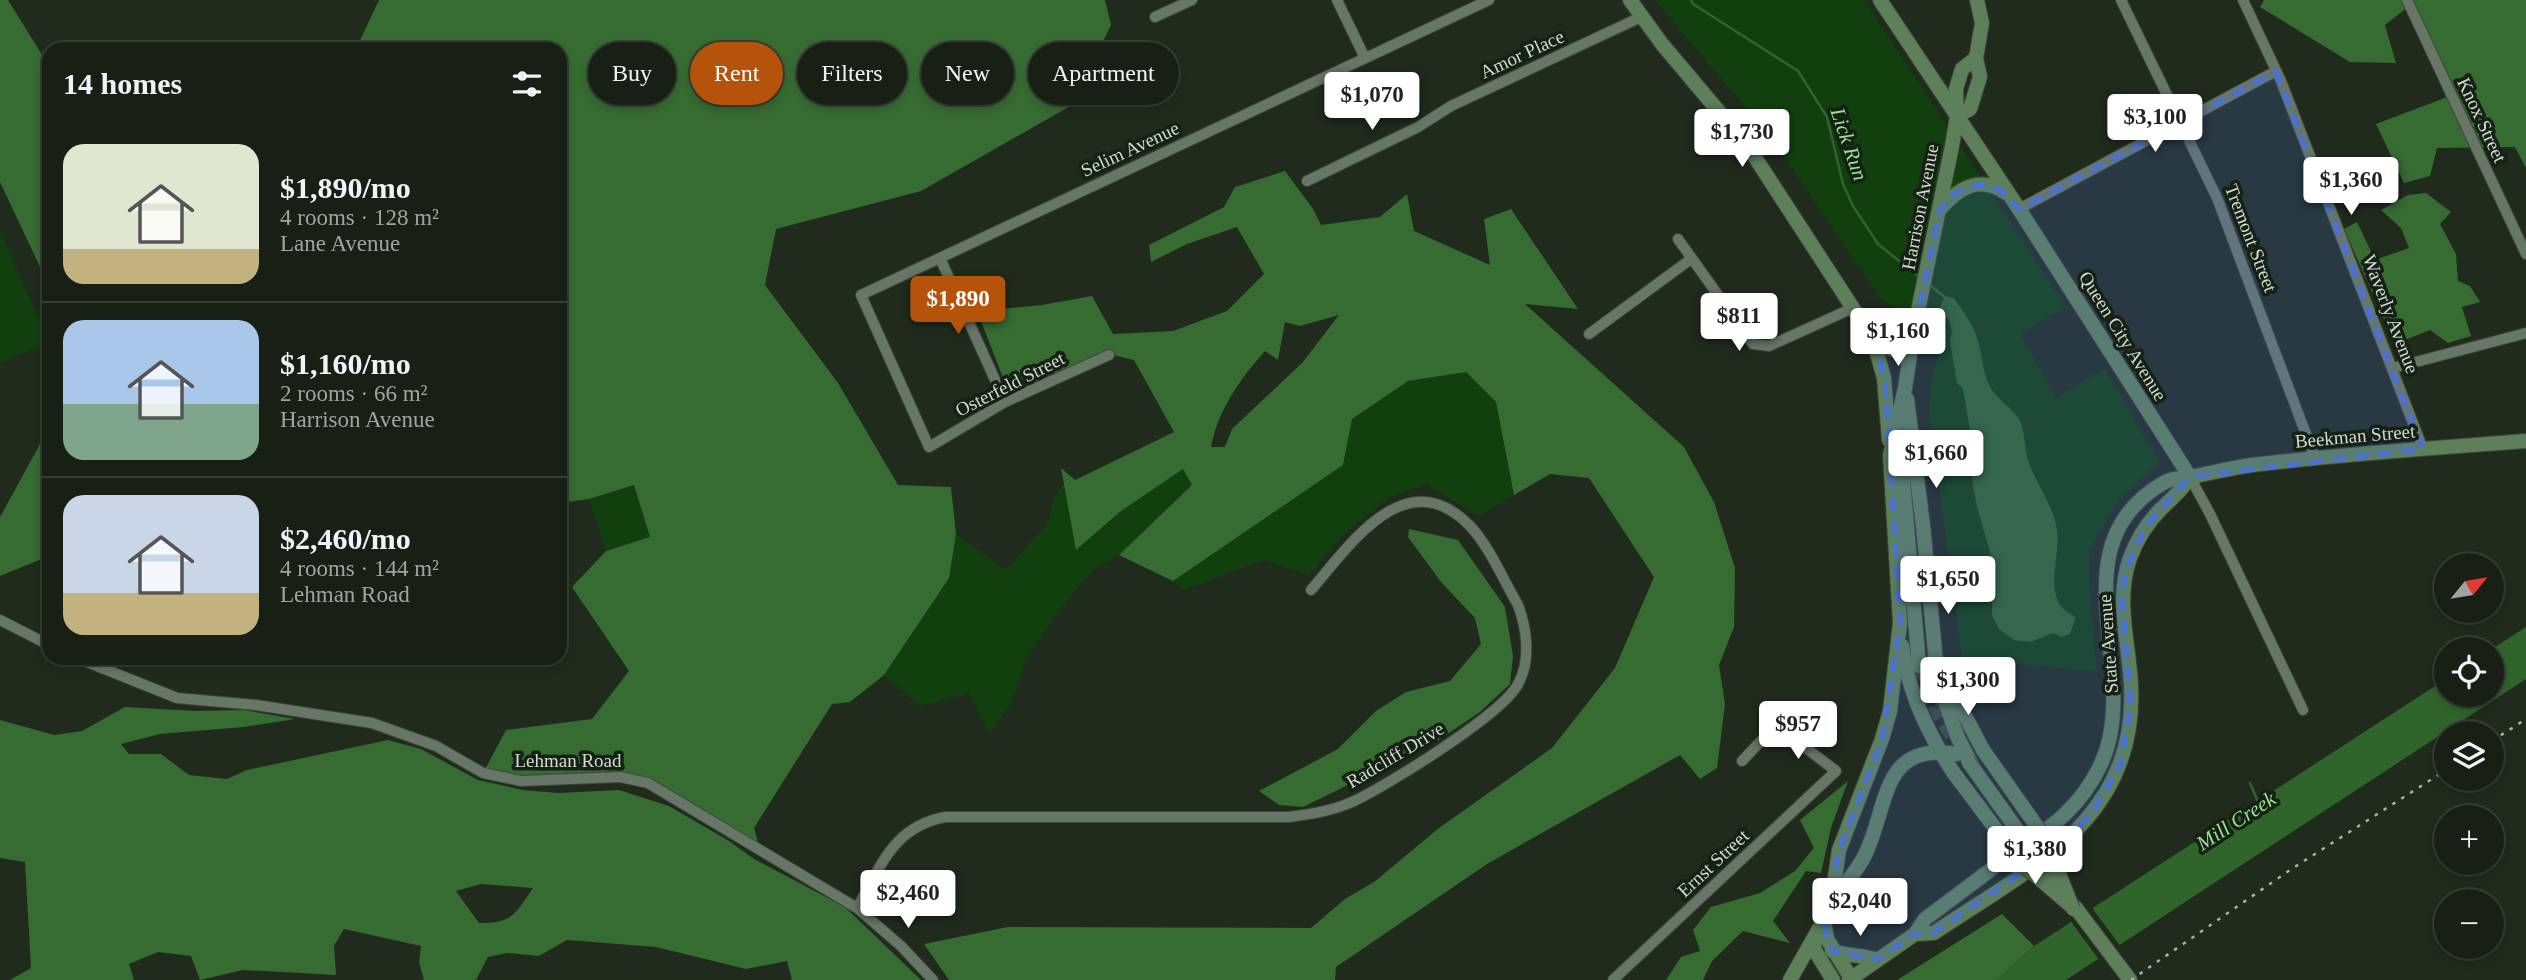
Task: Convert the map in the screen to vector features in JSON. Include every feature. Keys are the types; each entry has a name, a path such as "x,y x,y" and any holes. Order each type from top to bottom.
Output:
{"main road":[{"path":"1630,0 1641,17 1747,145 1872,340 1884,378 1889,455"},
{"name":"Queen City Avenue","path":"1880,0 2011,196 2190,477"},
{"name":"Harrison Avenue","path":"1790,980 1824,920 1830,904 1839,850 1882,739 1890,711 1900,623 1889,455 1905,388 1957,116 1970,108 1980,77 1976,58 1982,32 1977,0"},
{"path":"1940,209 1955,193 1972,184 1989,185 2011,196"},
{"path":"1872,340 1885,349 1895,350 1906,346 1913,335"},
{"path":"1905,388 1923,525 1933,638 1944,704 1979,777"},
{"path":"1898,421 1919,666"},
{"name":"Beekman Street","path":"2190,477 2221,470 2315,458 2526,441"},
{"name":"State Avenue","path":"1914,934 1934,933 2046,857 2079,830 2105,796 2125,752 2131,721 2131,684 2122,604 2126,571 2134,548 2146,528 2163,507 2182,491 2190,477"},
{"name":"State Avenue","path":"1850,979 1914,934 1925,919 2058,823 2087,789 2106,752 2114,718 2113,677 2104,605 2105,577 2111,547 2123,522 2140,501 2174,478 2190,477"},
{"path":"1900,623 1912,688 1939,751 2022,864 2073,909"},
{"path":"1937,664 1983,750 2045,838 2073,909"},
{"path":"1912,688 1943,737 1979,777 2129,980"},
{"path":"1830,904 1864,856 1892,778 1902,764 1911,758 1939,751 1963,757 2073,909 2129,980"},
{"path":"1824,920 1826,939 1850,979"},
{"path":"1815,937 1815,949 1833,980"},
{"path":"1832,951 1849,956 1864,955 1878,960"}],"street":[{"path":"1155,17 1192,0"},
{"path":"1337,0 1365,58"},
{"name":"Selim Avenue","path":"929,447 861,295 1489,0"},
{"name":"Tremont Street","path":"2121,0 2229,227 2315,458"},
{"name":"Waverly Avenue","path":"2243,0 2276,71 2423,449"},
{"name":"Knox Street","path":"2407,0 2526,254"},
{"name":"Amor Place","path":"1307,181 1418,128 1451,106 1641,17"},
{"path":"2019,209 2276,71"},
{"path":"1678,239 1749,341 1758,346 1769,346 1853,308"},
{"path":"940,258 1005,402"},
{"path":"1589,334 1691,259"},
{"path":"2393,368 2526,333"},
{"name":"Osterfeld Street","path":"929,447 1005,402 1109,355"},
{"name":"Queen City Avenue","path":"2190,477 2303,710"},
{"name":"Radcliff Drive","path":"857,908 895,843 911,829 931,820 955,817 1289,817 1326,811 1353,802 1462,735 1502,703 1518,685 1527,649 1523,619 1518,606 1471,527 1444,509 1429,503 1413,503 1381,514 1352,542 1311,590"},
{"path":"0,620 42,641"},
{"name":"Lehman Road","path":"94,665 177,698 256,705 390,728 436,746 483,773 521,781 620,777 641,781 670,795 857,908 901,946 933,980"},
{"name":"Ernst Street","path":"1613,980 1836,771 1776,725 1742,761"}],"highlighted area":[{"path":"2276,71 2423,449 2190,477 2145,528 2126,571 2122,596 2131,704 2121,764 2092,814 2052,852 2043,834 2012,855 2027,869 1934,933 1915,934 1878,960 1832,951 1827,939 1824,920 1839,850 1882,739 1900,623 1885,382 1873,339 1895,350 1913,335 1940,209 1955,193 1980,184 2001,190 2019,209"}],"shaded area":[{"path":"0,0 8,0 42,55 42,271 0,182"},
{"path":"379,0 1105,0 1111,25 1103,42 1028,42 1028,105 1072,105 921,191 776,229 765,285 838,383 898,485 951,487 956,534 949,578 884,675 850,702 832,704 754,828 760,849 648,783 558,780 483,773 506,730 592,719 629,671 572,587 606,551 650,537 634,485 589,499 567,502 567,42 359,42"},
{"path":"1655,0 1864,0 2066,307 2020,333 2056,398 2105,368 2159,462 2114,506 2092,547 2089,558 2089,586 2097,672 1962,658 1929,410 1931,382 1945,329 1882,301 1773,140"},
{"path":"2264,0 2526,0 2526,168 2515,147 2437,148 2430,176 2404,183 2376,124 2458,93 2408,7 2385,25 2396,63 2350,62 2260,7"},
{"path":"1285,171 1313,209 1321,225 1380,217 1407,194 1414,231 1490,265 1484,219 1511,209 1578,309 1525,304 1684,447 1714,502 1735,568 1734,627 1719,665 1725,704 1717,768 1700,779 1680,755 1487,864 1336,967 1335,980 949,980 924,944 1008,927 1311,928 1345,899 1374,882 1439,828 1552,748 1615,668 1654,577 1589,478 1550,474 1514,495 1496,402 1466,372 1408,381 1352,419 1343,465 1173,581 1119,555 1192,485 1183,469 1121,511 1076,550 1061,468 1075,480 1174,432 1134,360 1104,353 1009,393 977,311 1042,305 1092,296 1113,334 1173,331 1227,311 1264,274 1237,227 1187,244 1151,262 1149,245 1224,207 1235,187","holes":["1339,315 1302,363 1232,429 1225,447 1211,447 1219,420 1247,373 1265,351 1278,360 1285,322 1300,326"]},
{"path":"2426,193 2451,212 2440,224 2456,254 2458,281 2470,286 2480,302 2462,307 2471,336 2448,343 2430,330 2395,344 2344,229 2357,222 2375,260 2409,248 2401,228 2381,210 2408,195"},
{"path":"0,232 42,325 42,344 0,363"},
{"path":"1465,372 1496,402 1514,495 1478,516 1427,484 1391,496 1346,532 1309,575 1264,560 1183,590 1173,581 1343,465 1352,419 1408,381"},
{"path":"42,436 42,559 0,576 0,517"},
{"path":"1183,468 1193,485 1119,555 1094,569 1061,608 1028,655 1010,706 989,734 969,693 920,706 884,675 949,578 956,534 1006,570 1048,523 1054,497 1064,484 1077,550 1121,511"},
{"path":"634,485 650,537 606,551 589,499"},
{"path":"1409,529 1458,540 1505,607 1513,656 1510,684 1480,712 1437,741 1394,758 1360,779 1303,807 1279,805 1259,791 1338,749 1376,711 1406,692 1450,681 1481,644 1475,618 1441,582 1408,537"},
{"path":"125,707 196,711 244,710 295,719 244,727 160,734 121,744 129,754 161,754 189,775 227,779 247,770 388,740 421,749 478,780 523,790 558,793 619,790 669,806 754,859 845,907 921,980 792,980 787,961 746,969 656,947 567,940 539,956 507,953 488,957 476,980 424,980 419,962 421,946 344,929 334,946 336,975 243,970 200,980 191,956 158,952 129,964 134,980 10,980 31,968 25,862 0,858 0,720 54,735 82,731","holes":["481,884 533,888 522,904 506,919 479,923 456,891"]},
{"path":"1848,781 1831,828 1821,873 1806,871 1773,921 1790,943 1743,931 1712,961 1703,980 1666,980 1681,957 1700,951 1693,930 1711,907 1760,893 1795,871 1814,848 1800,820"},
{"path":"2002,914 2034,946 1997,980 1897,980"}],"water":[{"path":"1945,296 1954,298 1972,325 1990,387 2019,419 2030,465 2054,516 2058,537 2055,589 2064,609 2076,617 2070,634 2062,637 2053,633 2031,642 2014,640 1999,629 1992,615 1993,562 1977,507 1971,474 1973,447 1963,389 1957,383 1950,341 1952,331 1940,307"},
{"path":"2526,627 2526,679 2504,693 2504,641"},
{"name":"Mill Creek","path":"2434,687 2434,707 2483,707 2462,721 2434,721 2434,739 2066,980 1997,980 2034,946"}],"pier":[{"path":"2090,905 2121,947 2100,961 2069,919"}],"waterway":[{"name":"Lick Run","path":"1691,0 1693,4 1798,71 1827,117 1843,184 1853,206 1878,244 1919,277"},
{"name":"Lick Run","path":"1930,285 1947,299"},
{"name":"Lick Run","path":"2250,783 2258,802"}],"tunnel":[{"path":"1919,666 1939,716 1956,742"}],"railway":[{"path":"2504,733 2526,719"},
{"path":"2131,980 2290,870 2434,778"}]}
